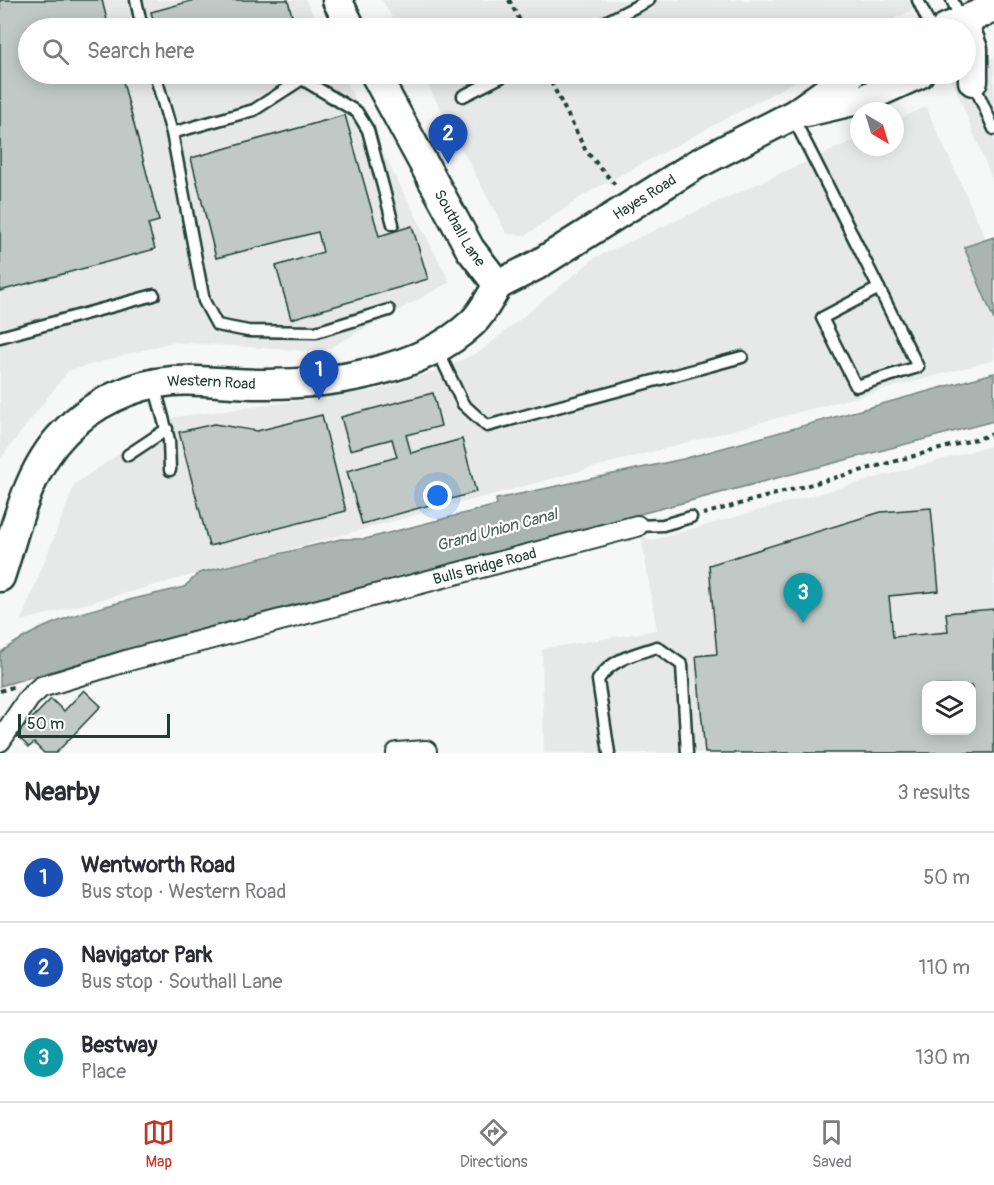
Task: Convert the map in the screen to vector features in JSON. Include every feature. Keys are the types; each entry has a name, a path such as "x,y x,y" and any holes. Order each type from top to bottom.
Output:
{"street":[{"path":"337,0 346,18"},
{"path":"976,29 994,8"},
{"name":"Southall Lane","path":"380,84 470,249 498,285"},
{"name":"Hayes Road","path":"498,285 537,265 631,203 696,164 793,115 837,84"},
{"name":"Hayes Road","path":"793,115 866,98 897,84"},
{"name":"Western Road","path":"0,576 10,515 37,469 64,433 102,402 154,384 174,381 261,384 342,378 390,367 436,349 475,321 498,285"},
{"name":"Bulls Bridge Road","path":"0,741 29,698 41,687 129,660 637,526"},
{"path":"397,753 426,751"}],"lane":[{"path":"136,0 140,18"},
{"path":"614,18 649,0"},
{"path":"918,0 926,18"},
{"path":"976,72 994,129"},
{"path":"158,84 172,133 204,301 217,325 248,331 316,332 389,310"},
{"path":"172,133 254,110 294,84"},
{"path":"317,84 357,112 368,130 393,224"},
{"path":"463,96 487,84"},
{"path":"793,115 879,288 918,367 856,386 822,318 879,288"},
{"path":"0,337 154,295"},
{"path":"436,349 463,404 487,426 742,357"},
{"path":"154,384 167,429 170,470"},
{"path":"128,455 167,429"},
{"name":"Bulls Bridge Road","path":"637,526 663,525 691,517"},
{"path":"609,753 598,680 605,669 613,664 657,647 682,665 687,753"}],"path":[{"path":"509,0 519,18"},
{"path":"552,84 586,151 631,203"},
{"path":"691,517 994,434"}],"shaded area":[{"path":"0,0 306,0 314,18 18,18 18,84 347,84 450,282 322,352 172,342 68,371 0,459"},
{"path":"382,0 935,0 896,18 392,18"},
{"path":"994,57 994,184 954,84 976,84 976,65"},
{"path":"427,84 790,84 589,192 526,235 507,234"},
{"path":"926,107 994,257 994,360 21,621 75,484 174,417 374,391 442,369 481,351 596,257 850,142 850,156 904,156 904,117"},
{"path":"994,445 994,753 544,753 542,649 657,630 641,536 653,540"}],"water":[{"path":"994,237 994,320 964,247"},
{"name":"Grand Union Canal","path":"994,373 994,421 157,641 0,686 0,653 21,639 42,628 88,611 184,587 199,573 341,539 365,539 497,505 496,499 683,459"}],"building":[{"path":"0,0 102,0 106,18 18,18 18,84 124,84 159,221 148,224 155,249 0,291"},
{"path":"195,0 288,0 292,18 152,18 151,12"},
{"path":"345,115 379,236 412,226 428,279 291,319 276,266 323,252 318,232 216,258 191,158"},
{"path":"433,393 441,426 406,435 411,453 462,439 476,492 362,524 347,471 397,457 392,439 350,450 341,417"},
{"path":"322,415 346,511 209,546 179,432 214,424 257,431"},
{"path":"931,508 939,591 889,596 893,637 948,632 946,613 994,609 994,753 705,753 696,656 717,654 709,565 881,512"},
{"path":"84,690 101,706 56,753 44,753 34,743 29,747 16,735 51,699 64,711"}],"place":[{"name":"Navigator Park","path":"448,164"},
{"name":"Wentworth Road","path":"319,400"},
{"name":"Bestway","path":"803,623"}]}
